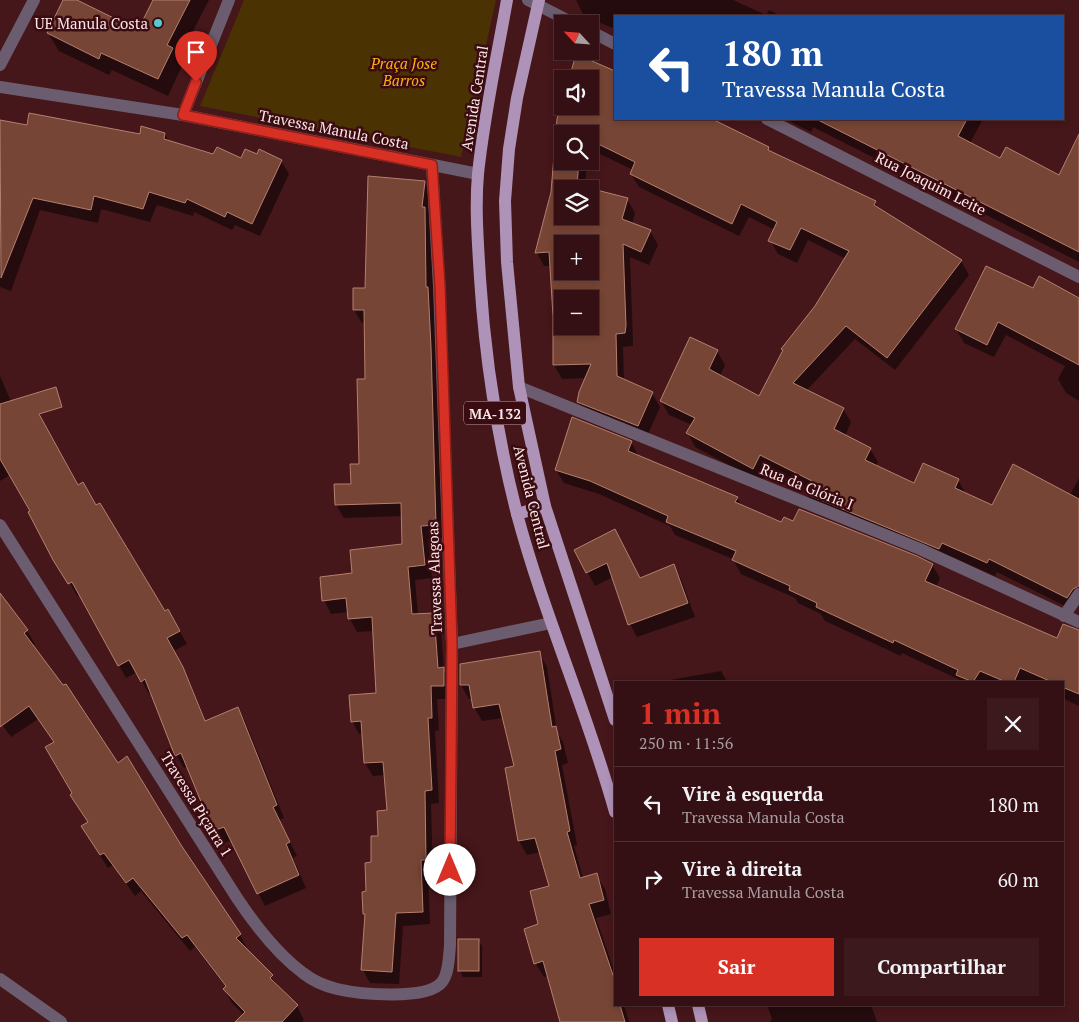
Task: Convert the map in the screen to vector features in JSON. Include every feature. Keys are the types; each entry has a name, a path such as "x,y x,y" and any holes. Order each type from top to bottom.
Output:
{"main road":[{"name":"Avenida Central","path":"507,0 478,174 477,219 484,337 492,401 517,514 551,623 614,809"},
{"name":"MA-132","path":"535,2 509,149 505,201 508,262 519,387 545,506 614,717"},
{"path":"517,514 545,506"},
{"path":"668,1006 672,1022"},
{"path":"698,1006 702,1022"}],"street":[{"path":"0,64 34,0"},
{"path":"183,115 230,0"},
{"path":"535,2 559,15"},
{"path":"599,36 614,43"},
{"name":"Travessa Manula Costa","path":"0,87 183,115 478,174"},
{"name":"Rua Joaquim Leite","path":"769,120 1079,277"},
{"name":"Travessa Alagoas","path":"432,165 440,286 452,644 450,945 444,980 437,986"},
{"name":"Rua da Glória I","path":"519,387 911,546 1079,622"},
{"name":"Travessa Piçarra 1","path":"0,525 237,898 281,954 319,983 356,993 410,993 437,986"},
{"path":"1064,616 1079,594"},
{"path":"452,644 551,623"},
{"path":"0,979 61,1022"}],"green space":[{"name":"Praça Jose Barros","path":"244,0 496,0 461,157 200,106"}],"building":[{"path":"63,0 77,0 138,30 153,0 190,0 167,45 173,48 158,79 101,53 99,59 47,33"},
{"path":"574,60 590,60 614,71 614,120 714,120 769,147 768,150 876,201 874,205 962,260 887,358 846,326 793,383 844,408 834,429 871,448 865,460 914,483 923,463 959,479 955,488 992,505 1013,464 1079,499 1079,586 1073,589 1067,598 989,559 987,563 942,543 939,549 806,494 812,481 760,455 753,469 686,433 695,418 660,401 690,337 718,350 709,369 759,396 783,350 781,349 815,306 849,251 801,228 790,250 768,241 777,222 741,204 732,224 630,174 635,162 599,144 599,125 557,125 558,115 599,115 599,70 572,70"},
{"path":"29,113 140,134 141,126 165,133 164,139 213,154 217,147 241,158 245,149 257,154 259,149 282,160 252,224 227,212 225,217 187,199 185,203 149,192 143,209 94,196 91,210 33,198 1,278 0,120 27,125"},
{"path":"818,120 966,120 958,136 1000,158 1006,147 1059,175 1079,134 1079,252"},
{"path":"554,156 554,170 578,170 577,180 554,180 554,225 599,225 599,191 628,198 622,219 651,230 641,252 623,244 626,326 625,333 616,334 617,376 653,392 638,426 577,402 579,392 591,364 553,365 553,316 549,252 535,253 551,192"},
{"path":"368,176 425,181 422,207 425,207 426,287 428,287 431,347 436,525 421,526 425,565 408,567 412,614 434,613 438,668 444,667 444,686 431,686 432,718 428,718 432,790 425,791 426,860 421,860 423,912 396,913 392,972 361,970 365,914 363,914 362,892 366,891 365,863 371,862 371,836 378,836 377,811 387,810 383,762 364,763 361,721 351,722 349,695 376,693 372,617 348,619 346,598 322,601 320,577 352,573 350,550 402,544 401,503 335,505 334,484 351,484 350,464 359,464 357,379 365,379 364,310 353,310 353,288 365,288"},
{"path":"986,266 1033,288 1039,276 1079,298 1079,365 998,322 987,345 955,329"},
{"path":"56,387 62,407 39,414 78,485 83,482 96,505 100,503 165,611 168,609 180,631 167,638 183,667 205,721 238,707 277,805 273,807 290,842 286,844 299,875 257,894 224,827 213,831 181,753 175,756 145,679 141,682 129,660 118,666 72,582 68,584 53,560 28,512 30,511 0,459 0,404"},
{"path":"572,417 632,441 628,451 738,497 735,502 781,522 784,517 793,521 799,509 917,556 933,564 925,581 1057,638 1063,624 1079,630 1079,694 1064,688 1064,681 1050,681 1020,668 1014,681 1004,681 980,671 974,681 956,675 958,670 894,640 893,643 816,607 817,603 789,590 790,586 732,560 736,551 666,522 668,516 590,481 555,470"},
{"path":"615,529 640,578 674,564 688,603 628,625 607,563 586,573 574,550"},
{"path":"0,593 28,630 24,633 63,685 66,684 118,763 127,756 181,845 241,934 236,938 273,975 270,978 298,1005 282,1022 235,1022 245,1012 223,989 226,986 187,935 182,938 133,878 126,883 104,853 100,855 81,826 88,822 70,795 72,793 45,747 54,742 29,706 0,727"},
{"path":"540,651 552,727 556,726 561,749 555,751 570,831 567,832 580,878 597,873 604,900 589,904 614,978 614,1006 620,1006 625,1022 560,1022 543,961 534,964 524,929 538,924 530,891 549,886 535,838 518,841 505,768 514,766 499,704 473,708 469,685 460,685 460,664"},
{"path":"458,939 479,939 479,971 458,971"}],"place":[{"name":"UE Manula Costa","path":"158,23"}],"route":[{"path":"196,82 183,115 432,165 440,286 452,644 450,870"}]}
